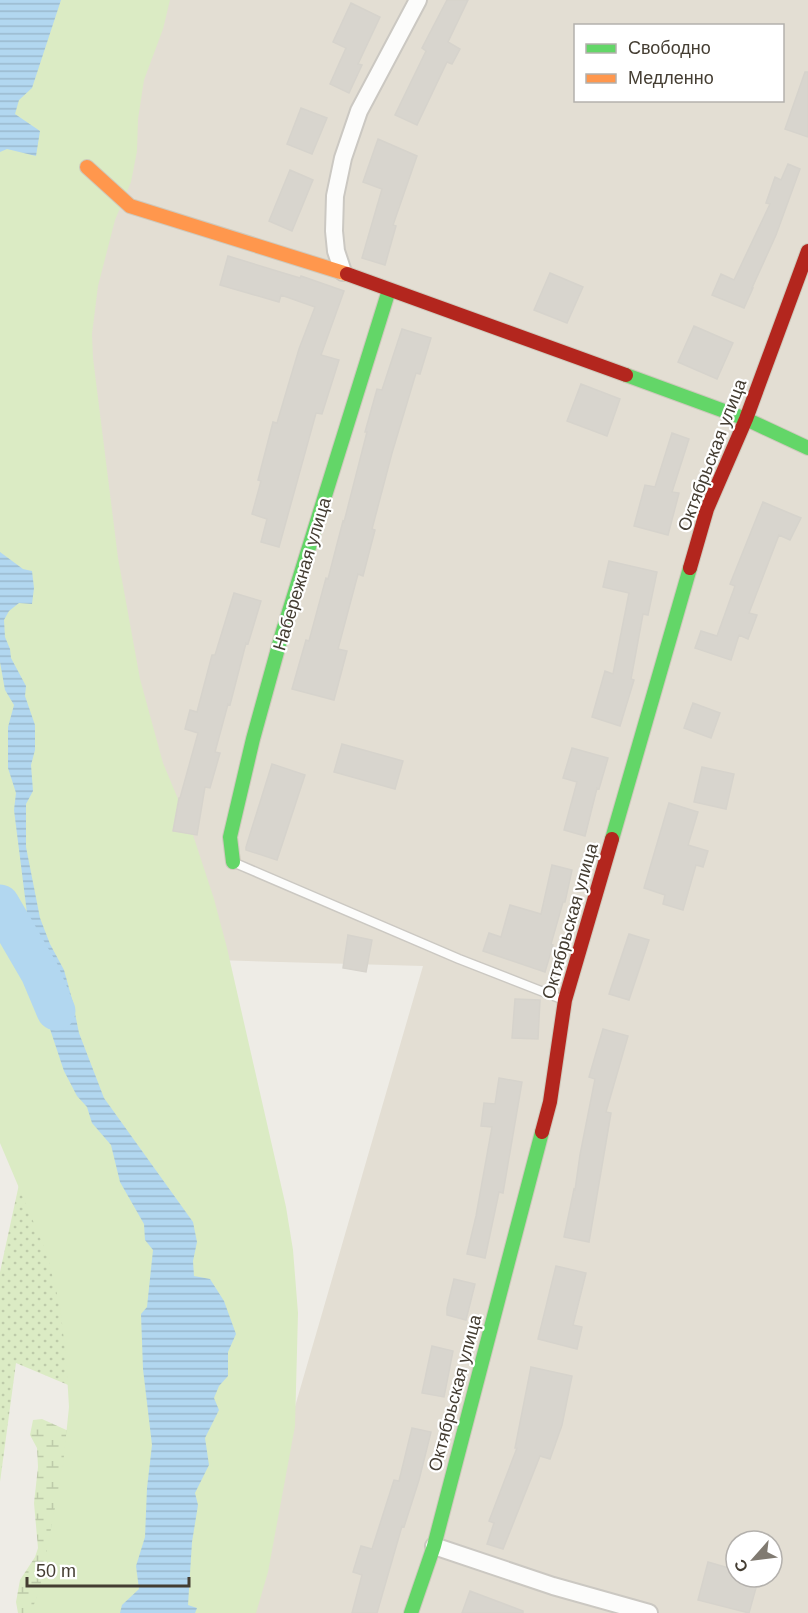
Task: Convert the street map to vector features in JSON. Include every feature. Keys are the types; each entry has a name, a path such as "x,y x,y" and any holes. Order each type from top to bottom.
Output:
{"street":[{"path":"343,272 336,251 334,231 335,196 344,158 359,111 418,0"},
{"path":"87,167 130,206 343,272 747,419 808,448"},
{"name":"Октябрьская улица","path":"411,1613 434,1546 550,1102 565,1000 707,509 747,419 808,251"},
{"name":"Набережная улица","path":"233,862 230,837 253,739 282,634 389,290"},
{"path":"434,1546 553,1586 649,1613"}],"lane":[{"path":"233,862 459,959 565,1000"}],"shaded area":[{"path":"106,0 808,0 808,1613 235,1613 423,966 214,960 139,789 60,141"}],"green space":[{"path":"0,0 170,0 163,29 144,80 138,119 137,151 131,182 115,220 98,286 92,334 93,358 118,558 140,679 163,763 193,835 214,899 286,1207 293,1250 298,1313 295,1426 268,1572 256,1613 31,1613 40,1587 63,1465 69,1407 60,1306 47,1254 0,1143"},
{"path":"29,1138 118,1406 16,1363 0,1482 0,1272"},
{"path":"42,1419 73,1433 49,1613 18,1613 16,1602 20,1580 38,1548 34,1503 38,1467 37,1448 30,1435 33,1420"}],"water":[{"path":"0,0 61,0 32,88 19,100 15,114 40,131 36,156 7,149 0,152"},
{"path":"0,552 23,569 32,571 34,588 32,604 19,603 9,611 4,620 5,637 11,658 26,686 25,696 35,725 35,750 31,765 33,791 26,804 26,847 40,918 50,944 64,970 79,1033 104,1098 193,1222 197,1242 193,1261 194,1276 210,1279 224,1301 236,1334 228,1352 228,1376 219,1386 214,1398 219,1410 205,1438 209,1465 195,1493 198,1505 192,1542 188,1605 197,1608 195,1613 120,1613 122,1605 139,1589 136,1566 145,1537 152,1445 143,1369 141,1314 147,1307 153,1250 145,1240 144,1224 120,1182 111,1145 92,1123 87,1107 77,1096 64,1071 31,972 39,953 28,921 14,810 16,793 8,768 8,727 14,705 5,690 0,662"}],"building":[{"path":"447,0 468,0 448,42 460,49 452,64 447,62 417,125 395,115 426,51 422,48"},
{"path":"351,3 380,17 358,64 362,65 349,93 330,84 346,48 333,42"},
{"path":"805,72 808,72 808,137 785,129"},
{"path":"301,108 327,118 312,154 287,144"},
{"path":"378,139 417,156 393,225 396,226 385,265 362,258 382,189 363,182"},
{"path":"788,164 800,169 776,235 744,308 712,295 721,274 734,280 770,204 766,203 775,177 781,180"},
{"path":"290,170 313,180 292,231 269,221"},
{"path":"228,256 300,278 301,276 344,291 321,355 339,360 322,414 316,413 279,547 261,542 267,519 252,514 273,422 277,423 299,349 315,307 281,295 279,302 220,285"},
{"path":"550,273 583,287 567,323 534,310"},
{"path":"694,326 733,343 717,379 678,362"},
{"path":"402,329 431,338 420,374 416,373 392,453 372,529 375,530 363,576 358,574 338,649 347,651 334,700 292,689 306,640 309,641 326,578 328,579 377,389 382,390"},
{"path":"581,384 620,399 607,436 567,421"},
{"path":"672,433 689,439 672,492 679,493 668,535 634,526 645,485 655,487"},
{"path":"763,502 801,518 790,540 779,535 749,613 757,615 748,639 739,635 731,660 695,648 701,631 717,636 735,586 730,584"},
{"path":"609,561 657,572 648,615 643,614 631,679 634,680 620,726 592,717 605,671 613,674 629,593 603,587"},
{"path":"234,593 261,601 248,644 246,643 230,705 228,704 215,752 220,753 210,788 205,787 197,835 173,831 179,798 198,733 185,729 190,710 197,712 212,655 215,655"},
{"path":"693,703 720,713 711,738 684,728"},
{"path":"342,744 403,761 395,789 334,772"},
{"path":"572,748 608,758 599,789 597,788 585,836 564,830 577,782 563,778"},
{"path":"272,764 305,775 277,860 246,850"},
{"path":"702,767 734,774 726,809 694,802"},
{"path":"669,803 698,812 688,845 708,851 703,867 696,865 683,910 663,904 665,895 644,888"},
{"path":"552,865 572,870 545,972 483,951 489,933 501,937 510,905 541,914"},
{"path":"629,934 649,940 629,1000 609,994"},
{"path":"348,935 372,940 366,972 343,968"},
{"path":"515,999 540,1000 538,1039 512,1038"},
{"path":"603,1029 628,1036 606,1112 611,1113 589,1242 564,1237 595,1079 589,1077"},
{"path":"499,1078 522,1082 503,1193 499,1192 485,1258 467,1254 492,1127 481,1126 484,1103 495,1104"},
{"path":"556,1266 586,1273 573,1325 582,1327 577,1349 538,1339"},
{"path":"454,1279 475,1284 466,1320 447,1315"},
{"path":"432,1346 453,1351 444,1397 422,1393"},
{"path":"531,1367 572,1376 562,1425 550,1459 540,1456 503,1549 487,1544 494,1523 489,1521 517,1448 515,1448"},
{"path":"412,1428 431,1432 419,1480 404,1527 402,1526 377,1613 352,1613 362,1575 353,1572 361,1546 372,1549 394,1480 399,1481"},
{"path":"708,1562 724,1567 724,1589 756,1589 749,1613 698,1600"},
{"path":"470,1591 523,1611 523,1613 462,1613"}],"waterway":[{"path":"0,904 40,973 56,1011"}],"traffic: fast":[{"path":"233,862 230,837 253,739 282,634 389,290"},
{"path":"626,375 746,419 808,448"},
{"path":"612,839 690,568"},
{"path":"411,1613 434,1546 542,1132"}],"traffic: slow":[{"path":"87,167 130,206 347,274"}],"traffic: jam":[{"path":"690,568 707,509 746,419 808,251"},
{"path":"347,274 626,375"},
{"path":"542,1132 550,1102 565,1000 612,839"}]}
